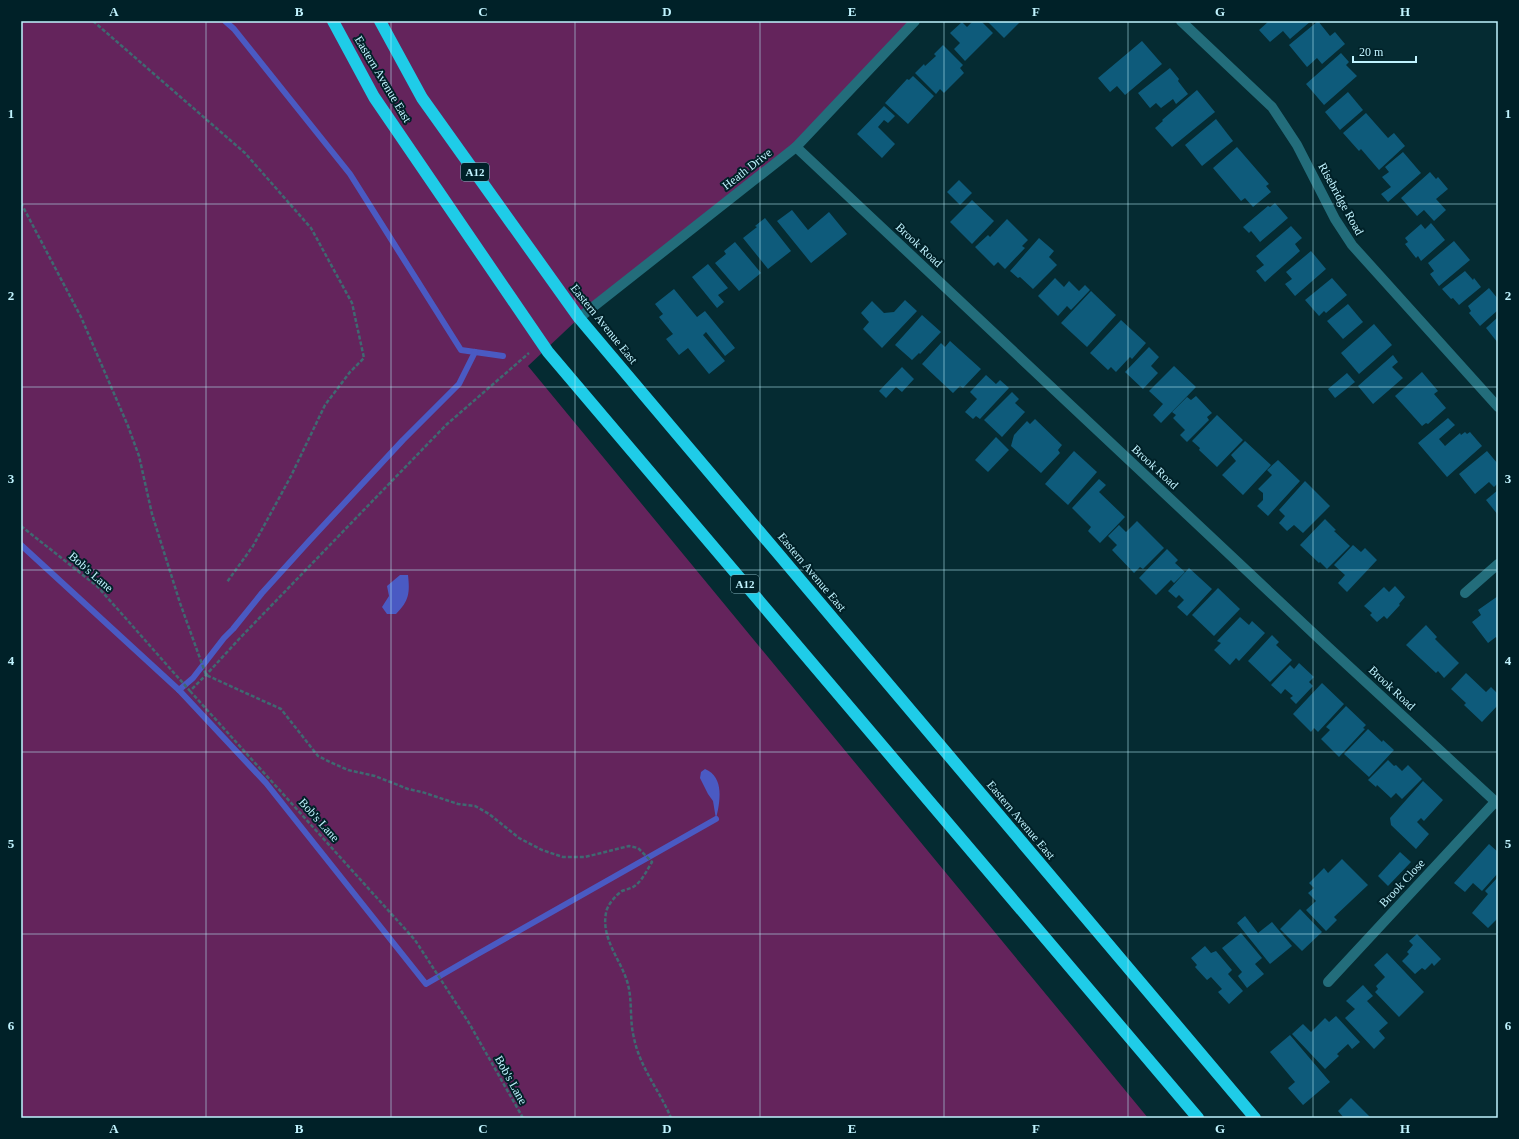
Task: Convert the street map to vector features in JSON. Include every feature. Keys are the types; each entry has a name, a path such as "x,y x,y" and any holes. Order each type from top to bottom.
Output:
{"highway":[{"name":"Eastern Avenue East","path":"333,21 374,97 541,342 1198,1118"},
{"name":"Eastern Avenue East","path":"380,21 422,98 579,318 1255,1118"}],"street":[{"name":"Heath Drive","path":"579,318 796,146 914,21"},
{"name":"Risebridge Road","path":"1181,21 1272,107 1297,145 1335,219 1352,245 1498,407"},
{"name":"Brook Road","path":"796,146 1299,620 1497,803"},
{"path":"1465,593 1498,564"},
{"name":"Brook Close","path":"1328,982 1497,803"}],"path":[{"path":"93,21 245,153 311,228 352,303 364,358 350,372 325,405 291,476 253,546 227,582"},
{"path":"21,203 81,316 140,456 152,514 206,675 281,709 318,756 348,770 375,776 408,789 453,802 475,806 489,814 519,838 542,850 563,857 585,857 602,854 615,848 629,846 638,848 652,862 636,886 621,892 612,901 606,912 606,926 610,944 627,980 632,999 631,1023 634,1040 645,1071 671,1118"},
{"path":"189,690 206,675 446,425 541,342"},
{"name":"Bob's Lane","path":"21,526 98,586 189,690 415,940 469,1023 523,1118"}],"shaded area":[{"path":"21,21 915,21 796,147 579,318 528,366 1148,1118 21,1118"},
{"path":"400,575 408,575 408,596 404,605 396,614 387,614 382,607 389,596 387,586"},
{"path":"705,769 716,778 720,791 716,819 713,801 700,778 701,772"}],"building":[{"path":"973,21 981,21 993,33 965,61 954,49 960,43 950,33 962,22 967,27"},
{"path":"987,21 1021,21 1004,38"},
{"path":"1269,21 1311,21 1290,39 1283,31 1270,42 1259,30"},
{"path":"1318,21 1330,36 1335,32 1345,44 1322,64 1317,58 1307,67 1289,45"},
{"path":"1142,41 1162,64 1125,95 1117,86 1110,92 1098,78"},
{"path":"943,45 963,65 960,68 964,73 944,93 940,89 936,94 915,73 924,64 925,66 936,56 934,54"},
{"path":"1341,53 1349,62 1346,65 1357,76 1324,105 1306,84"},
{"path":"1170,68 1188,94 1176,104 1173,99 1161,108 1156,103 1150,108 1138,93"},
{"path":"913,76 934,96 908,124 885,103 907,79 909,80"},
{"path":"1197,90 1215,112 1172,147 1155,128 1163,121 1162,120"},
{"path":"1348,92 1363,110 1340,130 1325,112"},
{"path":"884,106 895,116 888,123 884,120 878,127 895,144 882,158 857,134"},
{"path":"1366,113 1388,138 1394,133 1405,146 1379,170 1361,149 1359,151 1343,133"},
{"path":"1216,119 1233,141 1202,166 1185,145"},
{"path":"1237,147 1269,184 1266,186 1271,192 1253,207 1245,198 1241,201 1213,168"},
{"path":"1403,152 1421,173 1388,202 1381,194 1391,187 1382,177 1389,172 1385,167"},
{"path":"1430,172 1436,179 1438,177 1448,189 1436,199 1446,210 1434,221 1424,210 1417,216 1401,198"},
{"path":"959,180 972,193 960,205 947,192"},
{"path":"972,200 994,221 972,244 950,222"},
{"path":"1275,203 1288,218 1260,242 1251,231 1249,233 1243,227 1268,206 1270,207"},
{"path":"792,210 808,230 829,212 847,234 811,263 777,221"},
{"path":"765,218 791,251 768,269 743,238 757,227 755,226"},
{"path":"1007,219 1028,240 1022,246 1025,248 1005,269 998,262 994,266 975,247 988,235 990,237"},
{"path":"1431,223 1445,240 1421,261 1418,256 1416,258 1405,244 1408,242 1405,238 1421,224 1425,229"},
{"path":"1291,226 1302,238 1295,244 1300,251 1265,282 1256,271 1264,265 1256,256"},
{"path":"1039,238 1054,251 1049,257 1057,265 1033,289 1020,277 1018,278 1010,271"},
{"path":"1454,241 1470,260 1439,286 1430,274 1434,271 1428,263"},
{"path":"735,242 761,273 739,291 715,263 726,254 724,251"},
{"path":"1311,251 1326,269 1295,296 1285,284 1292,279 1286,272"},
{"path":"708,264 728,288 718,295 724,302 717,308 692,277"},
{"path":"1465,271 1473,280 1474,278 1481,287 1459,305 1442,289"},
{"path":"1055,278 1064,287 1069,281 1079,291 1085,285 1090,290 1071,310 1067,306 1058,316 1038,296"},
{"path":"1332,278 1347,295 1326,313 1324,311 1319,316 1305,300"},
{"path":"1489,288 1498,299 1498,310 1480,326 1469,313 1471,311 1468,306"},
{"path":"674,289 697,317 705,311 735,348 725,356 706,332 703,335 725,361 709,374 688,348 679,355 666,339 673,334 659,317 663,314 655,304"},
{"path":"1091,291 1116,315 1087,347 1061,323"},
{"path":"905,300 917,311 882,348 863,329 869,322 861,313 872,301 884,313 894,312"},
{"path":"1348,304 1363,322 1343,339 1327,321"},
{"path":"922,315 941,332 920,354 919,353 912,360 895,345"},
{"path":"1498,317 1498,343 1486,328"},
{"path":"1121,320 1146,343 1132,359 1130,357 1116,372 1111,367 1108,370 1090,353"},
{"path":"1374,324 1392,345 1359,374 1341,353"},
{"path":"950,341 981,369 963,388 960,386 953,393 922,364 941,343 945,347"},
{"path":"1149,347 1159,357 1151,366 1158,373 1143,389 1125,372"},
{"path":"1393,355 1398,362 1392,367 1403,378 1373,404 1358,386"},
{"path":"1174,366 1196,387 1161,423 1153,415 1163,404 1149,391"},
{"path":"902,367 914,379 902,392 896,387 886,398 879,391"},
{"path":"1422,372 1438,391 1434,394 1446,408 1428,424 1426,423 1422,426 1395,396"},
{"path":"1347,373 1355,382 1335,398 1328,389"},
{"path":"986,375 996,384 1000,380 1009,388 980,419 976,416 973,419 965,412 977,399 970,392"},
{"path":"1012,392 1019,399 1015,403 1025,412 1002,437 984,420"},
{"path":"1196,396 1212,413 1207,417 1209,420 1187,442 1180,435 1185,430 1173,418 1176,415 1172,412 1187,397 1191,400"},
{"path":"1217,415 1243,440 1217,467 1192,441"},
{"path":"1448,418 1455,425 1439,439 1445,446 1460,433 1461,435 1465,432 1467,434 1470,432 1482,446 1447,477 1418,443"},
{"path":"1035,419 1062,445 1058,450 1060,453 1041,473 1011,446 1014,435 1027,421 1030,424"},
{"path":"996,437 1009,450 988,472 975,460"},
{"path":"1245,441 1271,465 1243,495 1222,475 1236,461 1231,455"},
{"path":"1074,451 1097,472 1068,505 1045,484"},
{"path":"1487,451 1498,464 1498,483 1494,487 1489,482 1475,494 1459,474"},
{"path":"1278,460 1300,481 1268,516 1257,506 1263,500 1263,493 1258,489 1272,475 1267,470"},
{"path":"1099,479 1106,485 1099,492 1125,517 1100,543 1088,531 1091,527 1072,508"},
{"path":"1305,481 1330,506 1303,533 1294,525 1287,531 1279,523 1285,516 1279,510"},
{"path":"1498,490 1498,515 1486,500"},
{"path":"1325,519 1336,530 1334,531 1350,546 1327,569 1300,545"},
{"path":"1137,521 1164,548 1143,569 1140,567 1134,573 1112,550 1117,545 1108,536 1119,525 1126,532"},
{"path":"1353,545 1361,552 1365,548 1377,560 1347,592 1338,583 1345,575 1334,565"},
{"path":"1167,549 1178,560 1175,563 1185,572 1174,583 1171,580 1156,595 1139,578"},
{"path":"1189,568 1212,589 1187,616 1177,607 1184,600 1179,595 1176,598 1168,591"},
{"path":"1395,586 1405,597 1387,619 1384,616 1377,622 1370,615 1372,613 1364,606 1384,587 1389,592"},
{"path":"1218,588 1240,609 1214,636 1192,615"},
{"path":"1498,596 1498,639 1496,637 1488,643 1472,622 1481,615 1478,610"},
{"path":"1240,617 1249,625 1252,621 1265,633 1239,661 1236,658 1230,665 1214,650 1221,643 1217,641"},
{"path":"1426,625 1437,637 1435,639 1459,663 1444,678 1438,671 1436,673 1406,645"},
{"path":"1272,635 1279,642 1276,645 1292,660 1270,682 1248,661"},
{"path":"1299,663 1314,677 1309,682 1313,686 1296,704 1290,698 1293,696 1285,689 1281,694 1271,685 1290,665 1294,669"},
{"path":"1466,673 1486,692 1491,687 1498,694 1498,705 1482,722 1464,705 1466,703 1451,689"},
{"path":"1322,683 1344,704 1318,732 1314,728 1311,732 1293,714"},
{"path":"1346,706 1366,725 1363,728 1365,729 1339,757 1321,739 1330,730 1326,727"},
{"path":"1368,729 1382,742 1383,740 1394,750 1369,777 1344,754"},
{"path":"1388,760 1402,771 1408,765 1422,779 1402,799 1396,793 1391,798 1377,785 1376,787 1368,780"},
{"path":"1423,781 1443,800 1424,821 1421,818 1417,822 1429,834 1416,849 1391,825 1390,818"},
{"path":"1489,844 1498,852 1498,873 1482,891 1473,883 1465,892 1454,883"},
{"path":"1400,852 1411,862 1388,886 1378,876"},
{"path":"1342,859 1368,885 1334,917 1337,920 1326,931 1306,910 1316,901 1308,893 1314,888 1309,883 1324,868 1328,873"},
{"path":"1498,877 1498,918 1488,928 1472,913 1488,894 1485,891"},
{"path":"1300,909 1322,932 1302,951 1280,929"},
{"path":"1245,916 1258,933 1272,922 1292,946 1270,964 1237,923"},
{"path":"1241,933 1262,958 1255,964 1264,974 1247,988 1238,976 1242,972 1222,948"},
{"path":"1417,934 1441,959 1434,966 1432,963 1425,970 1422,968 1415,974 1402,961 1409,954 1407,952 1413,945 1409,941"},
{"path":"1205,946 1211,953 1216,951 1232,970 1228,974 1243,991 1229,1004 1218,992 1222,989 1211,977 1207,980 1195,967 1197,965 1191,958"},
{"path":"1387,953 1424,992 1399,1017 1375,992 1378,989 1376,986 1385,977 1374,965"},
{"path":"1363,985 1373,996 1367,1001 1388,1023 1379,1031 1385,1038 1374,1049 1345,1018 1355,1009 1346,1001"},
{"path":"1336,1016 1360,1042 1352,1049 1348,1044 1337,1054 1339,1056 1325,1069 1292,1034 1303,1024 1311,1032 1325,1018 1329,1022"},
{"path":"1290,1035 1330,1082 1303,1105 1288,1088 1295,1082 1270,1052"},
{"path":"1351,1098 1371,1118 1344,1118 1338,1111"}],"waterway":[{"path":"225,21 234,29 350,174 461,350 503,356"},
{"path":"21,545 179,690 193,678 262,593 310,540 403,440 459,384 475,352"},
{"path":"179,690 266,783 426,984 716,819"}]}
